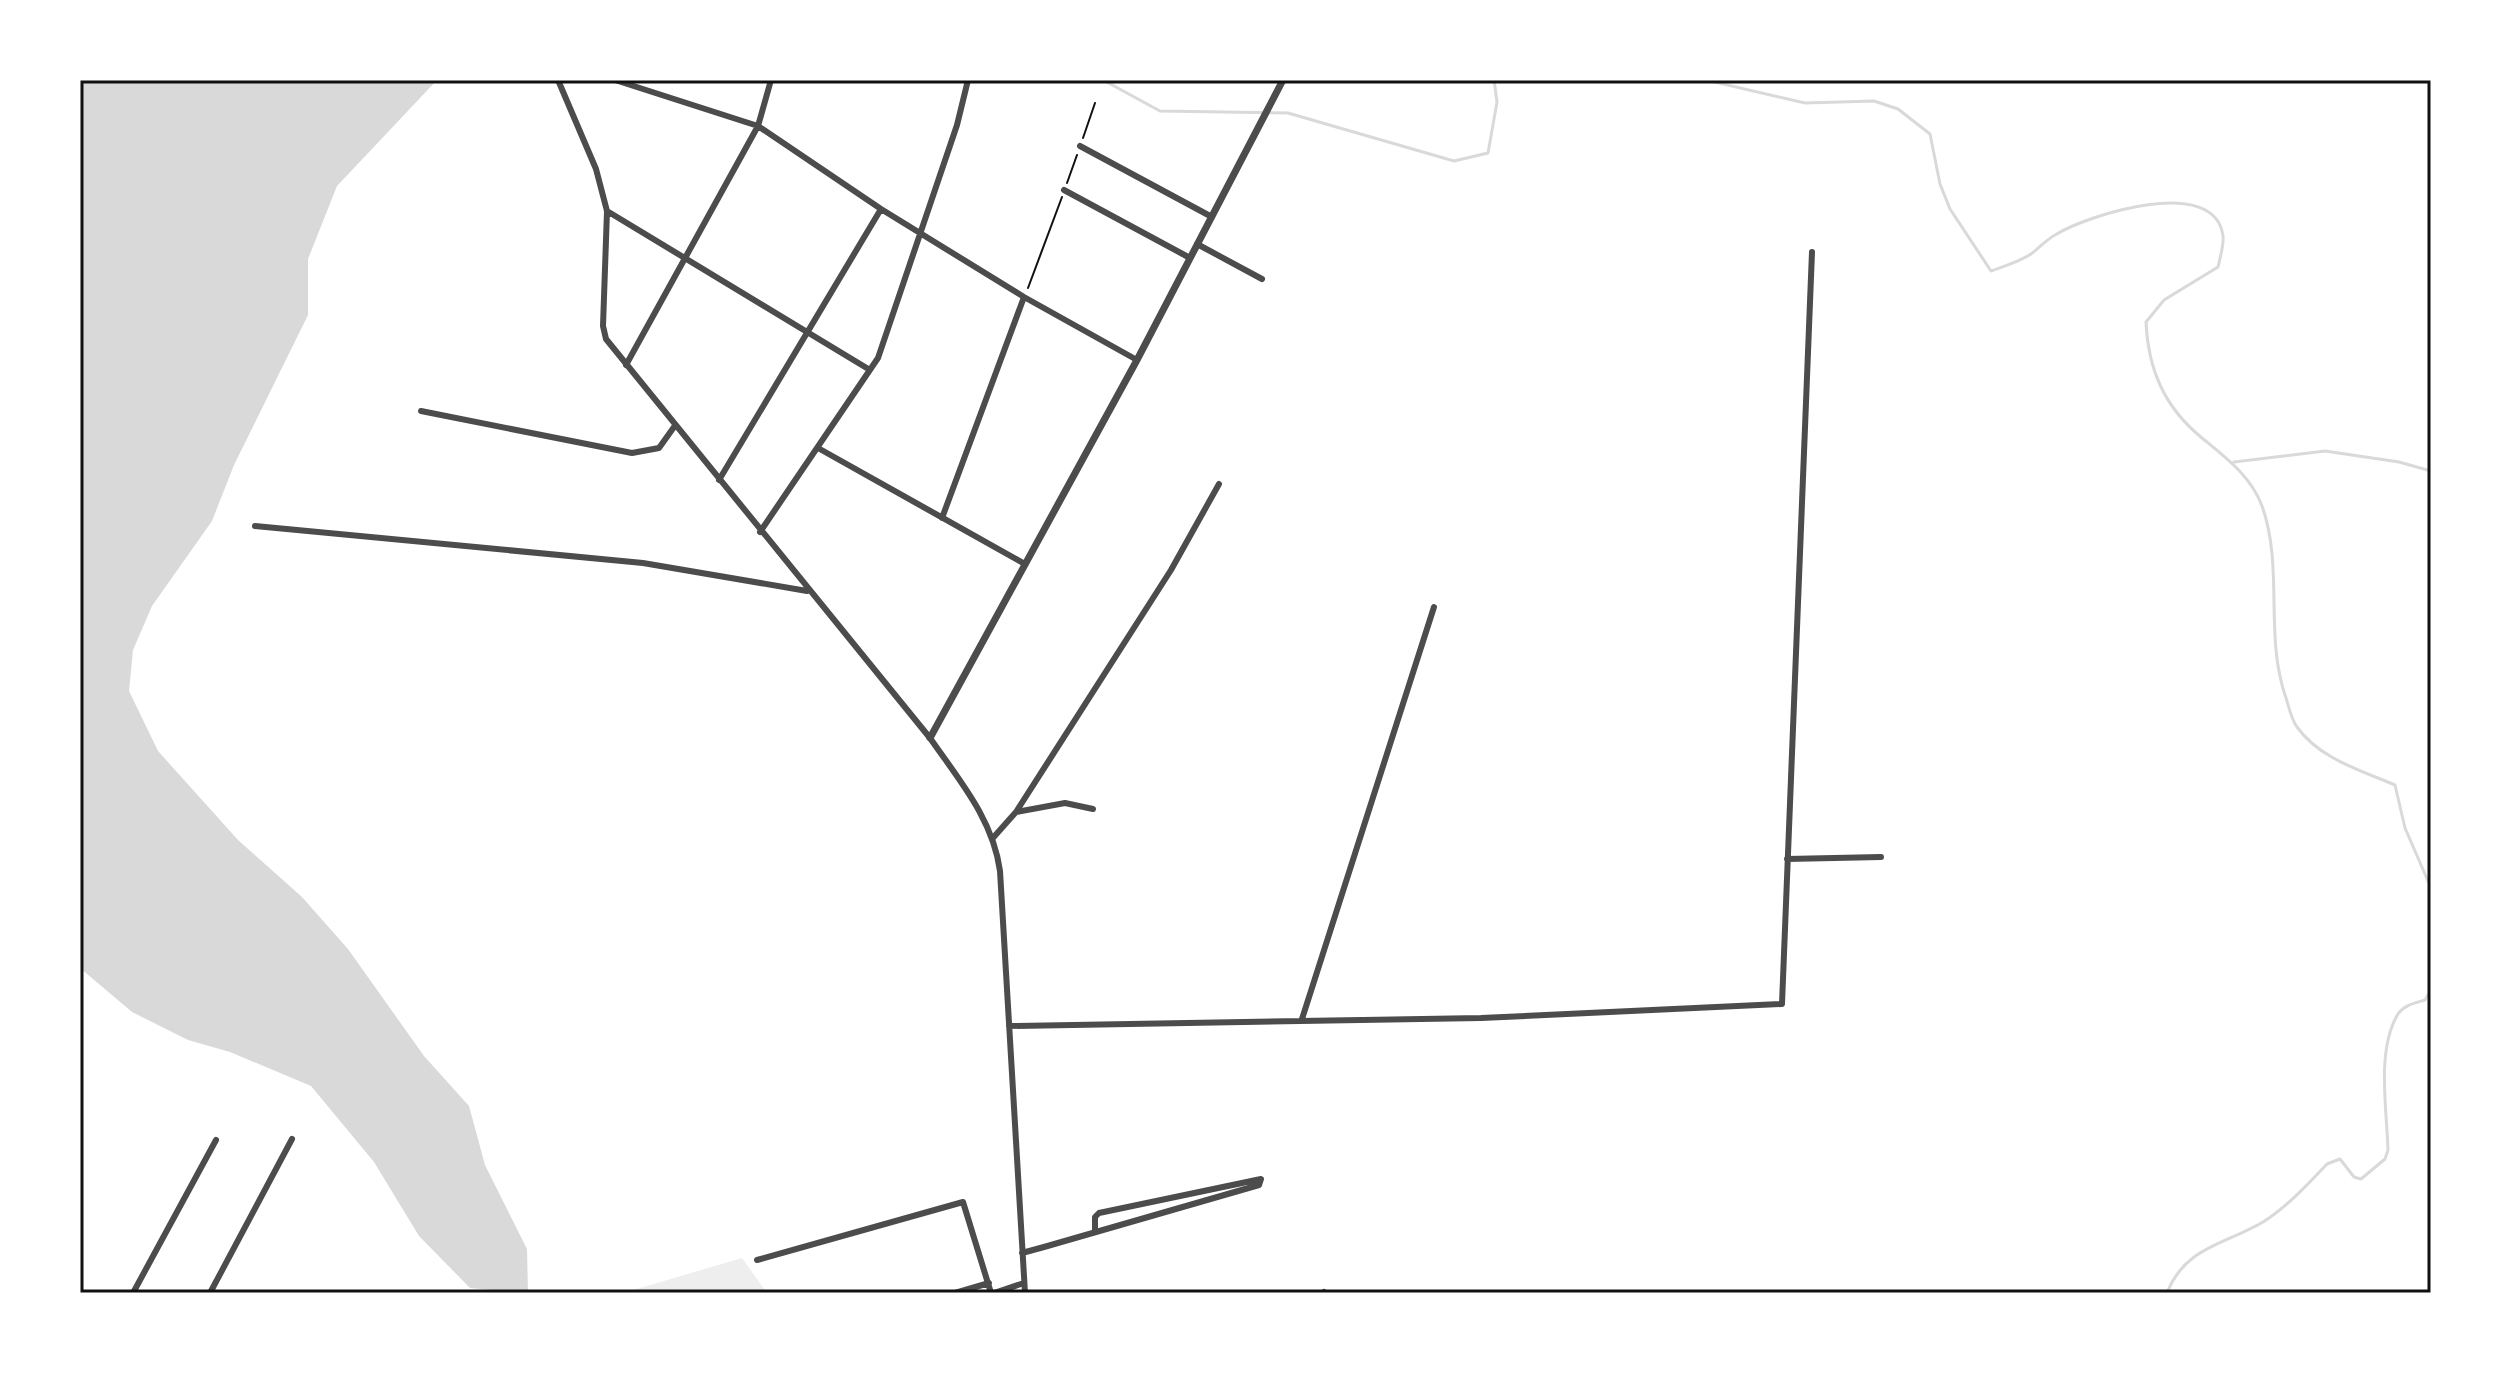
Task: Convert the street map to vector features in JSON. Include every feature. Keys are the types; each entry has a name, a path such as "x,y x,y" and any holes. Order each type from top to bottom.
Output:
{"street":[{"path":"558,80 596,169 607,211 604,334 674,427 930,738 976,803 992,839 1000,871 1025,1293"},
{"path":"615,80 758,126 881,209 1024,297 1137,360"},
{"path":"626,365 758,126 771,80"},
{"path":"760,532 870,370 883,345 922,233 968,80"},
{"path":"930,738 1137,360 1281,84"},
{"path":"1080,146 1212,217"},
{"path":"1064,190 1190,258"},
{"path":"719,480 881,209"},
{"path":"607,211 688,257 870,370"},
{"path":"1197,244 1262,279"},
{"path":"1009,1026 1481,1018 1782,1004 1812,252"},
{"path":"942,518 1024,297"},
{"path":"421,411 632,453 659,448 674,427"},
{"path":"818,448 1025,564"},
{"path":"992,839 1016,812 1171,570 1219,484"},
{"path":"255,526 643,563 807,591"},
{"path":"1302,1019 1434,607"},
{"path":"1016,812 1065,803 1093,809"},
{"path":"1787,859 1881,857"},
{"path":"210,1293 292,1139"},
{"path":"133,1293 216,1140"},
{"path":"1022,1253 1259,1185 1261,1179 1099,1213 1095,1217 1095,1232"},
{"path":"757,1260 963,1202 992,1293 1024,1283"},
{"path":"955,1293 989,1283"}],"path":[{"path":"1024,297 1095,103"}],"shaded area":[{"path":"80,80 437,80 337,186 308,259 308,315 234,465 212,521 152,606 133,650 129,691 158,751 238,840 302,897 348,949 424,1056 469,1106 485,1165 527,1249 528,1293 470,1288 419,1236 374,1162 311,1086 230,1052 188,1040 132,1012 80,968"},
{"path":"742,1258 767,1293 623,1293"}],"waterway":[{"path":"1103,80 1160,111 1288,113 1454,161 1488,153 1497,102 1494,80"},
{"path":"1706,80 1805,103 1874,101 1898,109 1930,134 1940,184 1950,209 1991,271 2026,257 2071,227 2120,210 2175,203 2198,207 2215,217 2223,236 2218,267 2164,300 2146,322 2150,356 2168,400 2189,426 2244,476 2262,506 2272,553 2276,650 2295,724 2306,738 2329,755 2395,785 2405,828 2431,888"},
{"path":"2234,462 2325,451 2399,462 2431,471"},
{"path":"2167,1293 2184,1266 2195,1256 2272,1216 2327,1164 2340,1159 2354,1177 2361,1179 2385,1159 2388,1150 2385,1062 2391,1029 2400,1011 2425,1000 2431,990"}]}
